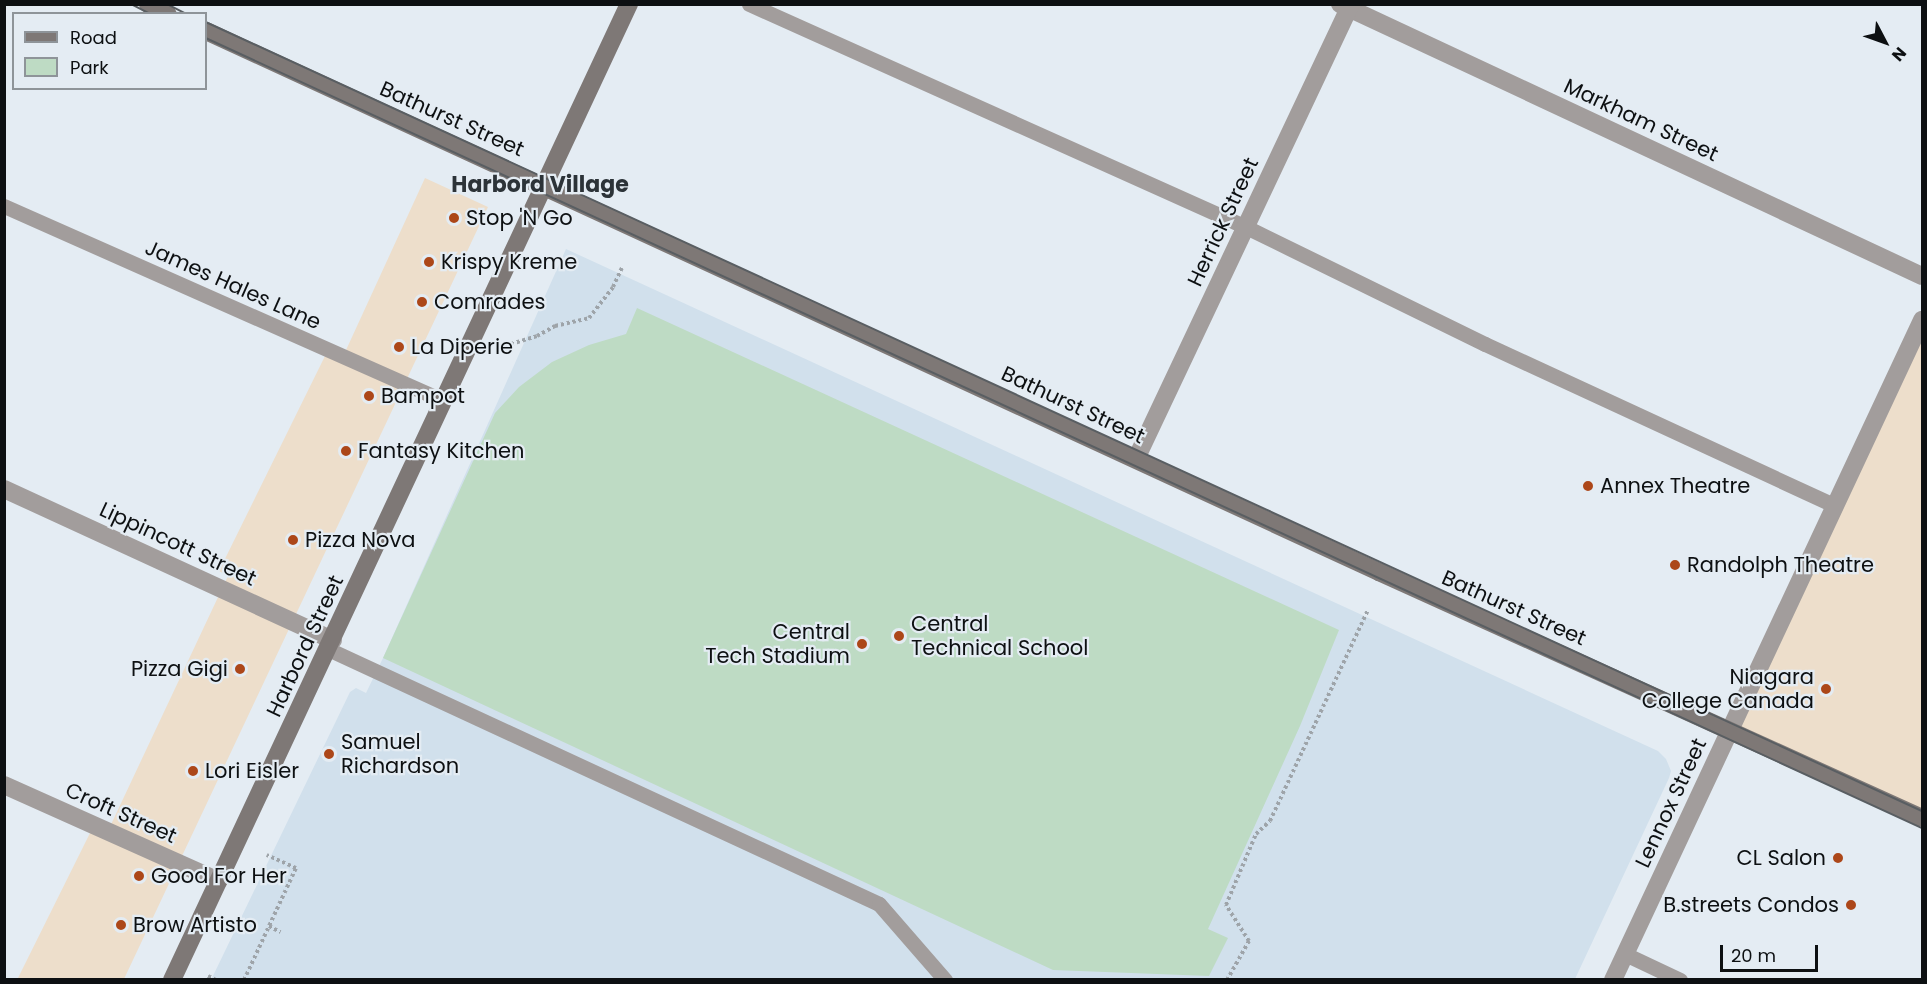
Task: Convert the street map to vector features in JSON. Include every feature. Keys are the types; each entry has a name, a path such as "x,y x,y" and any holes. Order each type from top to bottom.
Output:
{"main road":[{"path":"148,4 164,12"},
{"name":"Harbord Street","path":"172,980 629,4"},
{"name":"Bathurst Street","path":"207,31 1923,818"}],"street":[{"name":"Herrick Street","path":"1136,459 1347,6"},
{"name":"Markham Street","path":"1347,6 1923,276"},
{"name":"Lennox Street","path":"1612,980 1923,320"},
{"name":"Lippincott Street","path":"4,489 330,645"},
{"name":"Croft Street","path":"4,785 219,881"}],"lane":[{"path":"749,4 1246,227 1485,344 1835,506"},
{"name":"James Hales Lane","path":"4,206 444,401"},
{"path":"330,645 879,904 945,980"},
{"path":"1624,954 1680,980"}],"path":[{"path":"511,344 537,336 555,326 574,324 589,318 613,287 622,268"},
{"path":"1227,980 1249,941 1226,905 1256,834 1270,821 1368,610"},
{"path":"244,980 296,868 267,855"},
{"path":"268,927 280,932"},
{"path":"208,976 216,980"}],"shaded area":[{"path":"425,178 488,207 124,979 17,980 93,827 107,833 228,576 219,571 326,354 341,361"},
{"name":"Central Technical School","path":"566,249 1658,751 1666,759 1671,771 1669,778 1575,979 211,980 350,692 356,688 366,693 383,658"},
{"path":"1922,320 1922,818 1730,730"}],"green space":[{"name":"Central Tech Stadium","path":"637,308 1339,630 1300,726 1208,929 1228,938 1209,976 1053,970 383,658 495,413 519,387 552,362 589,345 626,334"}],"tram line":[{"path":"131,4 147,12"},
{"path":"167,4 183,12"},
{"path":"207,22 1922,811"},
{"path":"207,38 1922,828"}],"place":[{"name":"Stop 'N Go","path":"454,218"},
{"name":"Krispy Kreme","path":"429,262"},
{"name":"Comrades","path":"422,302"},
{"name":"La Diperie","path":"399,347"},
{"name":"Bampot","path":"369,396"},
{"name":"Fantasy Kitchen","path":"346,451"},
{"name":"Annex Theatre","path":"1588,486"},
{"name":"Pizza Nova","path":"293,540"},
{"name":"Randolph Theatre","path":"1675,565"},
{"name":"Central Technical School","path":"899,636"},
{"name":"Central Tech Stadium","path":"862,644"},
{"name":"Pizza Gigi","path":"240,669"},
{"name":"Niagara College Canada","path":"1826,689"},
{"name":"Samuel Richardson","path":"329,754"},
{"name":"Lori Eisler","path":"193,771"},
{"name":"CL Salon","path":"1838,858"},
{"name":"Good For Her","path":"139,876"},
{"name":"B.streets Condos","path":"1851,905"},
{"name":"Brow Artisto","path":"121,925"}],"district":[{"name":"Harbord Village","path":"540,185"}]}
